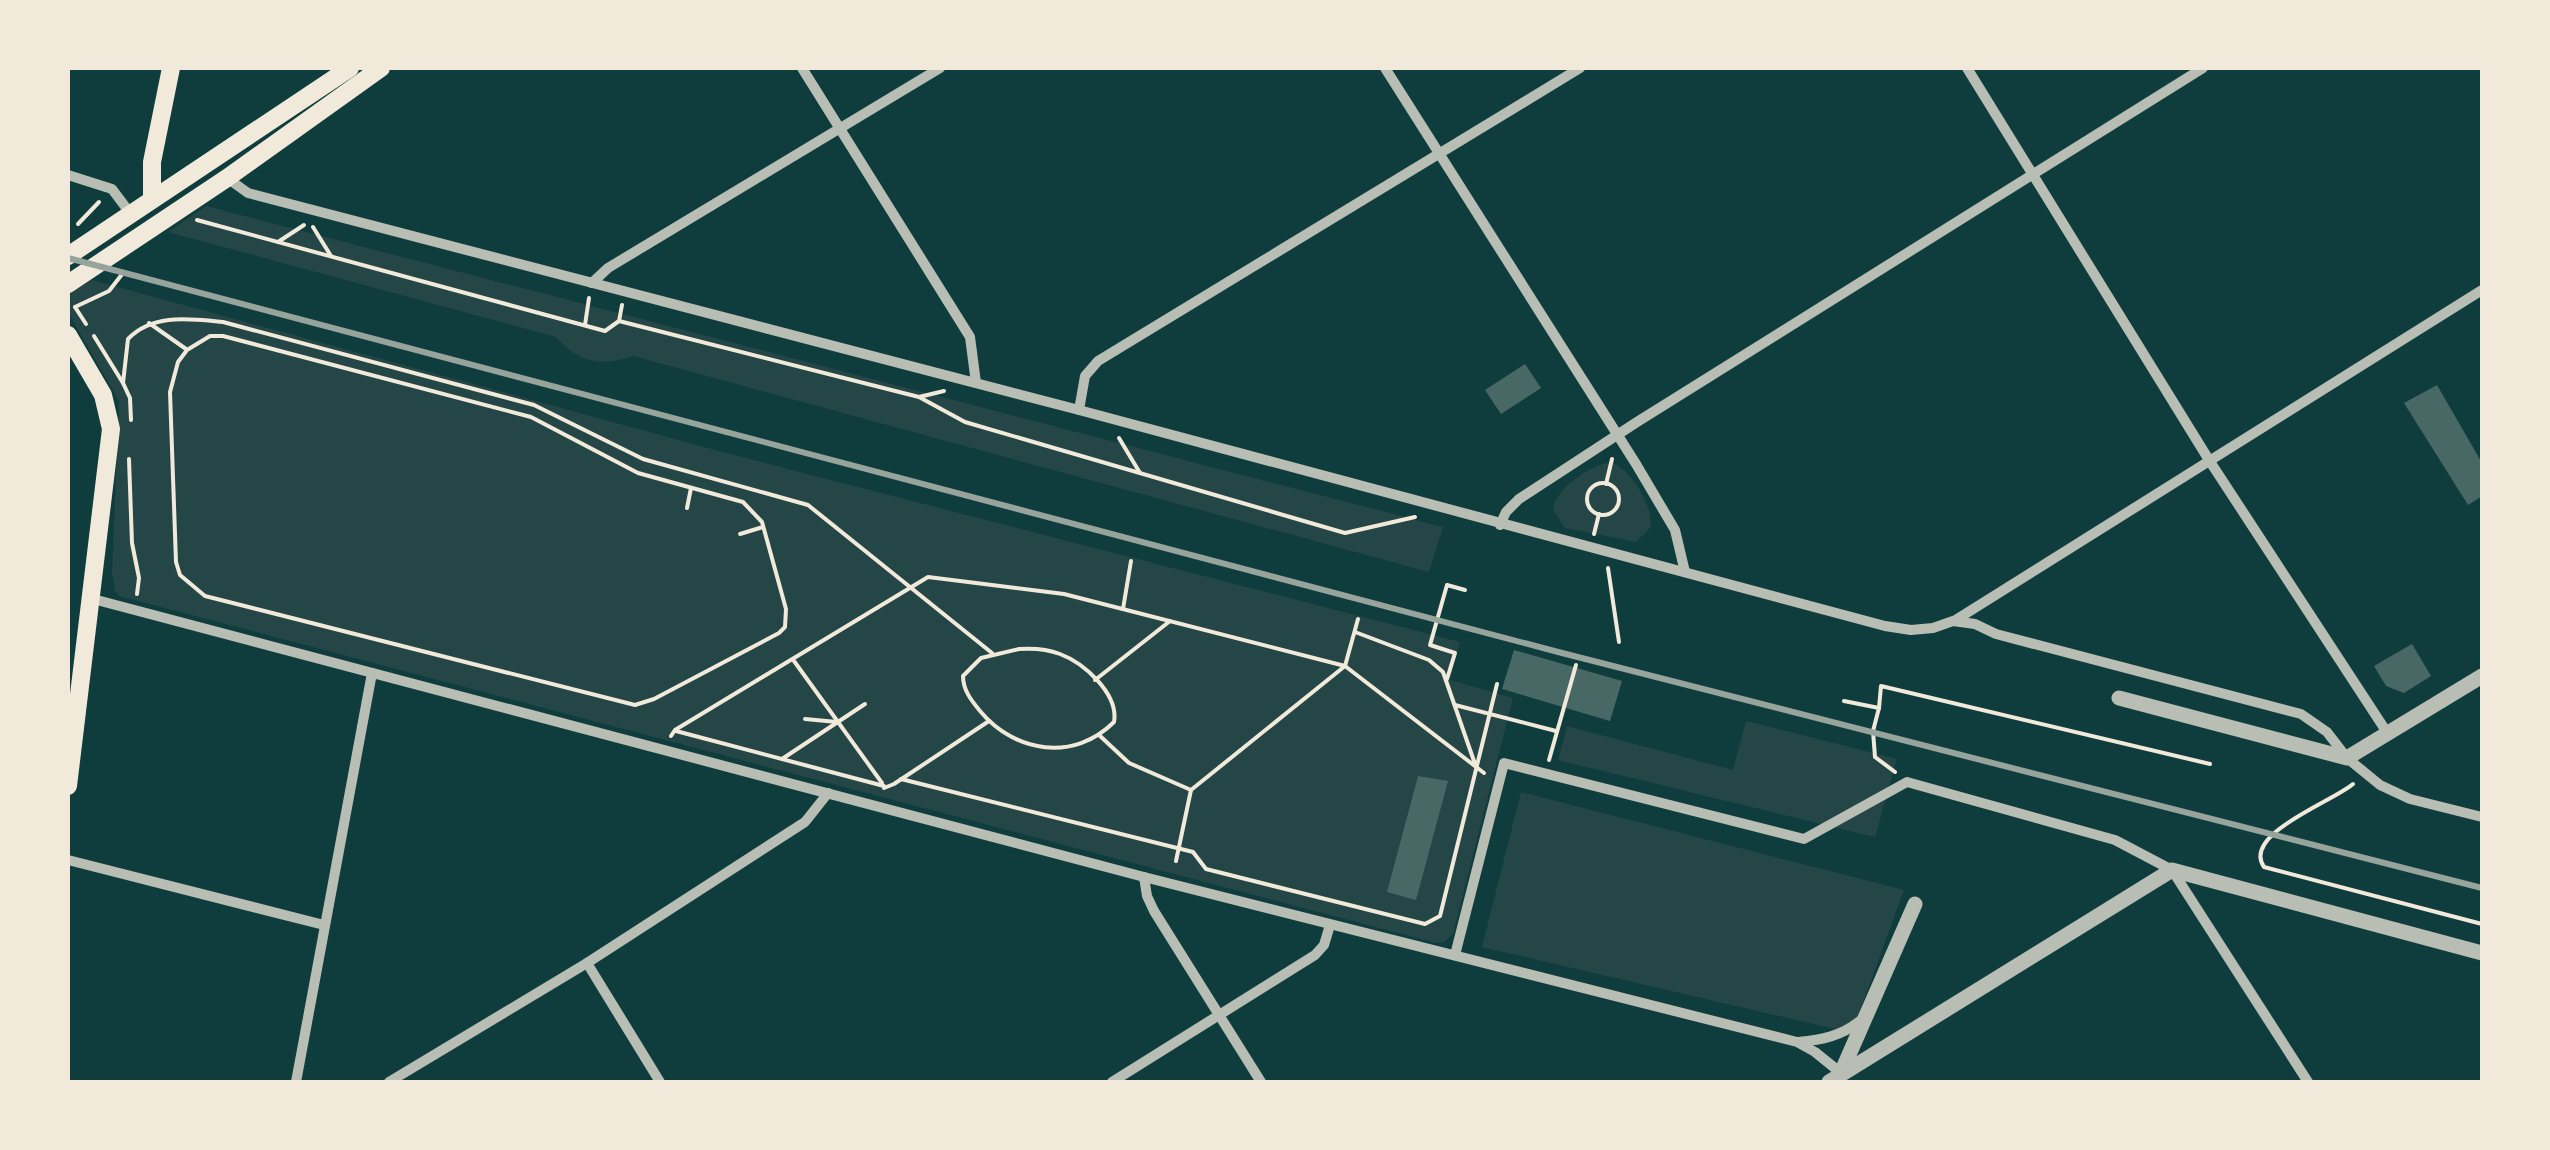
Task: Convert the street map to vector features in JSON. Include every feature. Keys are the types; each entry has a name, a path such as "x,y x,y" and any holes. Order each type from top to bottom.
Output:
{"main road":[{"path":"152,198 152,162 172,68"},
{"path":"68,256 350,68"},
{"path":"68,284 382,68"},
{"path":"68,335 103,396 111,429 68,786"}],"street":[{"path":"802,68 970,337 976,383"},
{"path":"592,283 608,268 940,68"},
{"path":"1385,68 1617,434 1674,530 1685,572"},
{"path":"1079,410 1084,376 1098,360 1580,68"},
{"path":"1967,68 2209,460 2388,734"},
{"path":"1500,525 1506,512 1520,499 1617,434 2203,68"},
{"path":"68,174 112,189 130,213"},
{"path":"227,178 248,193 1911,630 1953,621 2482,290"},
{"path":"93,599 1144,878 1796,1042 1815,1052 1835,1078"},
{"path":"1953,621 2300,714 2327,732 2347,758 2380,785 2410,798 2482,818"},
{"path":"296,1082 372,673"},
{"path":"2119,698 2347,758 2482,676"},
{"path":"1455,955 1504,762 1804,840 1907,782 2115,840 2172,870 2482,953"},
{"path":"389,1082 587,963 805,822 828,793"},
{"path":"68,860 324,925"},
{"path":"1835,1078 2172,870"},
{"path":"2172,870 2308,1082"},
{"path":"1144,878 1154,910 1261,1082"},
{"path":"1835,1078 1915,904"},
{"path":"1112,1082 1315,955 1324,945 1330,926"},
{"path":"587,963 660,1082"},
{"path":"1796,1042 1824,1040 1848,1031 1866,1016"}],"path":[{"path":"68,235 112,189"},
{"path":"174,214 605,331 619,321 625,292"},
{"path":"278,242 304,225 314,228 332,256"},
{"path":"586,326 592,283"},
{"path":"130,429 130,398 123,383 128,339 149,323 173,319 223,322 542,408 644,460 808,504 992,654"},
{"path":"619,321 920,397 966,422 1346,533 1446,509"},
{"path":"149,323 188,350"},
{"path":"223,336 519,413 628,469 743,502 757,514 763,527 786,610 784,627 764,642 635,706 205,596 180,575 176,562 170,392 172,374 188,350 201,339 223,336"},
{"path":"1106,417 1140,473"},
{"path":"129,443 132,543 139,578 135,611"},
{"path":"1601,484 1612,486 1618,494 1618,504 1608,514 1593,511 1588,502 1592,488 1601,484"},
{"path":"687,508 691,487"},
{"path":"740,534 763,527"},
{"path":"1606,551 1619,642"},
{"path":"1123,610 1131,561"},
{"path":"663,749 675,730 928,578 1064,594 1346,666 1499,785"},
{"path":"1446,681 1455,653 1430,645 1447,584 1465,590"},
{"path":"1176,861 1191,790 1346,666 1358,619"},
{"path":"1095,680 1170,621"},
{"path":"1355,632 1429,660 1444,672 1476,767"},
{"path":"1018,649 1050,651 1074,661 1095,680 1110,698 1116,716 1099,734 1069,747 1042,748 1015,739 988,722 962,681 971,666 992,654 1018,649"},
{"path":"794,661 884,786 879,807"},
{"path":"1545,774 1576,665"},
{"path":"901,779 1179,848 1193,852 1206,869 1425,924 1440,916 1498,684"},
{"path":"1907,782 1876,757 1873,731 1881,686 2210,764"},
{"path":"1844,701 1879,708"},
{"path":"782,759 866,704"},
{"path":"1455,705 1556,731"},
{"path":"805,719 837,722"},
{"path":"675,730 884,786 988,722"},
{"path":"1099,734 1129,763 1191,790"},
{"path":"2365,773 2347,790 2302,814 2265,842 2259,852 2264,868 2482,924"}],"shaded area":[{"path":"206,206 1443,527 1429,572 633,356 591,360 573,352 556,337 168,232"},
{"path":"92,280 730,454 1460,642 1450,680 1513,698 1453,934 1443,943 1436,943 119,596 112,573 119,401 69,314 71,292"},
{"path":"1611,462 1633,480 1651,518 1651,527 1636,542 1565,528 1553,510 1560,493 1575,479"},
{"path":"1746,721 1897,759 1875,837 1558,760 1567,726 1733,770"},
{"path":"1521,792 1904,890 1852,1033 1482,947"}],"building":[{"path":"1525,364 1541,388 1501,414 1485,390"},
{"path":"2437,385 2482,463 2482,496 2468,505 2404,403"},
{"path":"2412,644 2431,676 2404,693 2386,686 2374,666"},
{"path":"1514,650 1622,681 1610,721 1502,689"},
{"path":"1418,776 1448,781 1416,900 1387,892"}],"railway":[{"path":"68,258 1562,653 2482,888"}]}
